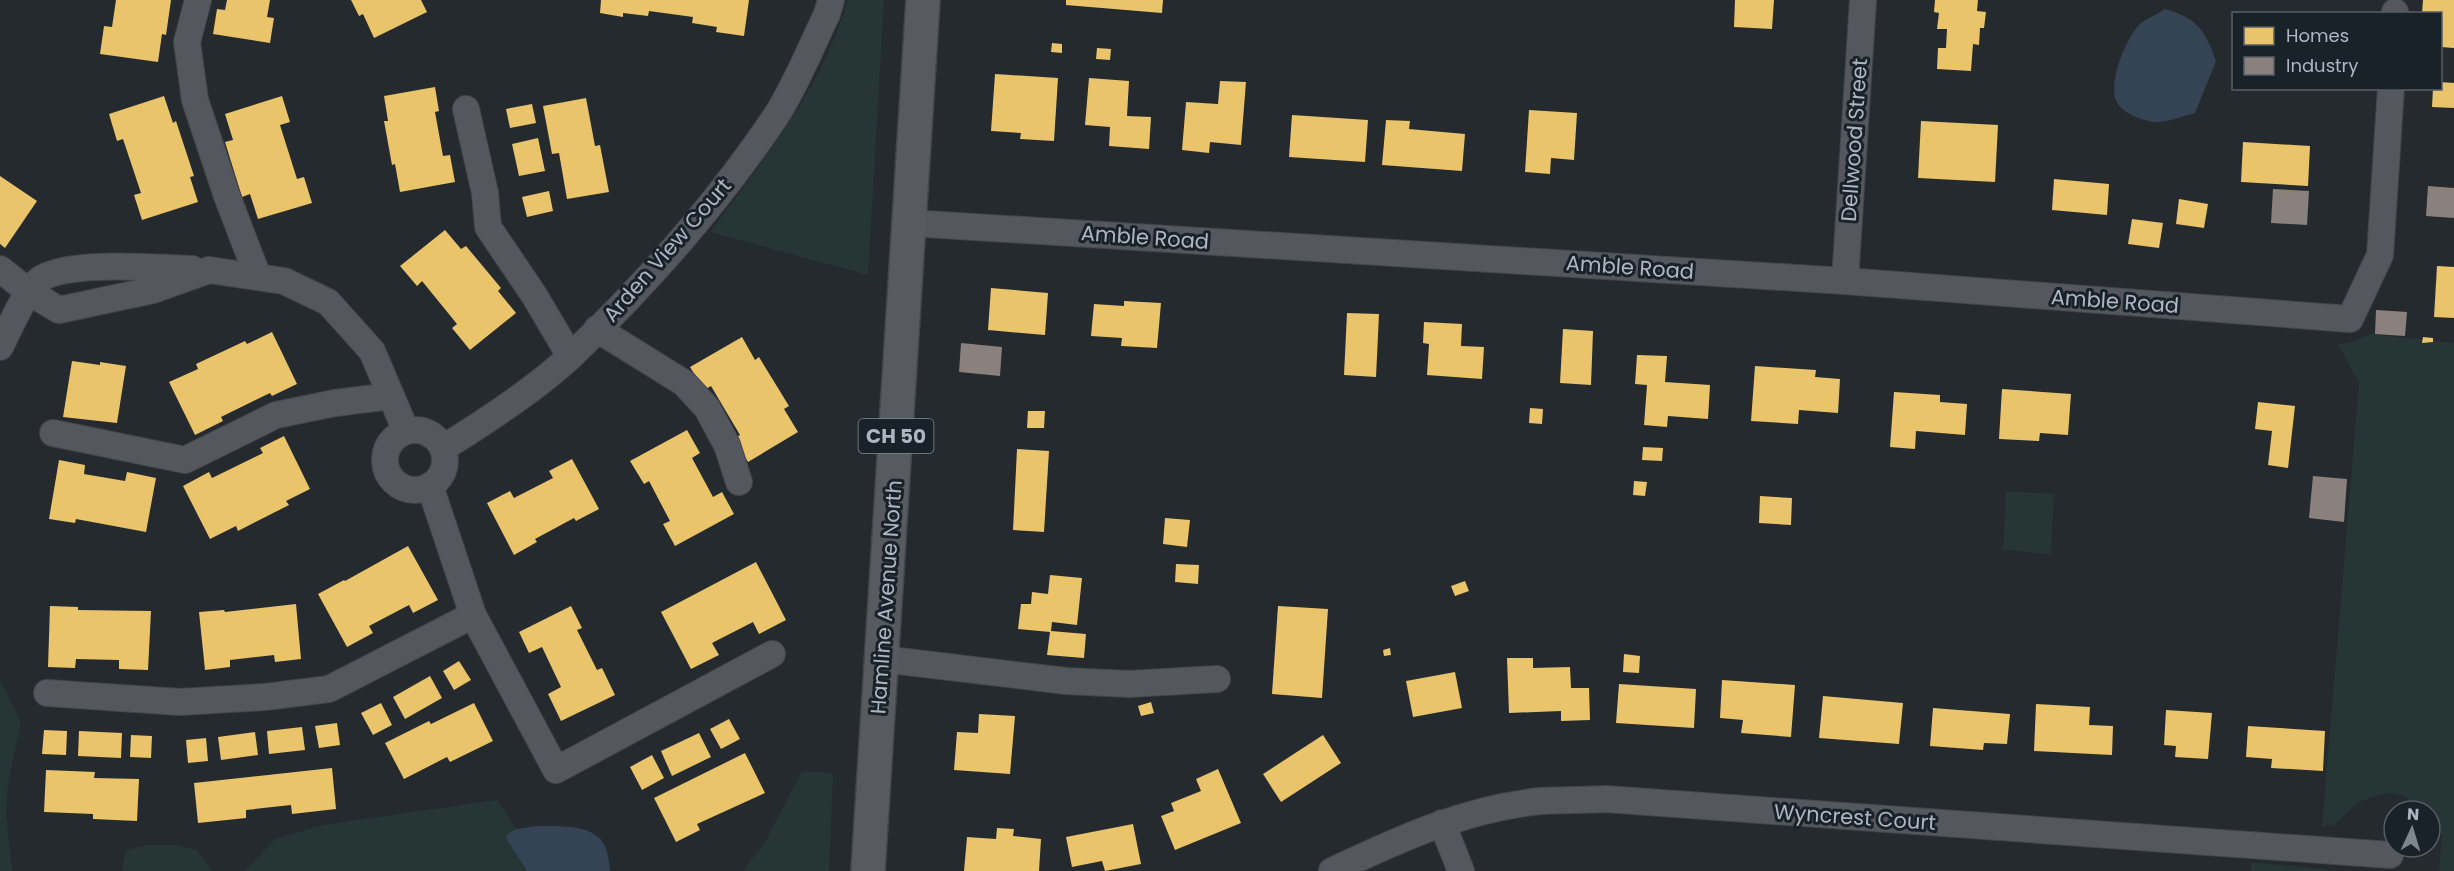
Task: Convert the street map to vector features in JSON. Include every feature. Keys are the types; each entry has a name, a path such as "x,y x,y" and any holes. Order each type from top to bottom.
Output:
{"main road":[{"name":"Hamline Avenue North","path":"868,871 923,0"}],"street":[{"path":"198,0 187,42 195,100 227,196 258,277"},
{"name":"Arden View Court","path":"443,448 472,430 570,356 697,220 777,114 831,0"},
{"name":"Dellwood Street","path":"1845,281 1863,0"},
{"name":"Amble Road","path":"910,223 1845,281 2350,319 2380,255 2391,90"},
{"path":"466,109 485,193 488,227 534,295 570,356"},
{"path":"0,347 29,292 37,281 51,273 79,268 209,270 284,281 327,302 372,351 406,431"},
{"path":"0,269 29,292 59,310 153,290 209,270"},
{"path":"597,329 684,382 706,408 727,445 739,482"},
{"path":"53,433 185,459 276,415 335,403 391,396"},
{"path":"406,431 428,432 443,448 445,462 441,476 430,486 420,490 398,485 390,477 386,467 385,456 388,445 396,436 406,431"},
{"path":"430,486 473,615 556,770 772,654"},
{"path":"47,693 180,702 265,697 328,689 473,615"},
{"path":"882,658 1066,681 1129,684 1217,679"},
{"name":"Wyncrest Court","path":"1332,871 1396,841 1442,823 1488,810 1540,801 1606,799 2382,854"},
{"path":"1442,823 1461,871"}],"shaded area":[{"path":"848,0 884,0 868,275 710,232 771,150 807,93 837,32"},
{"path":"2371,334 2454,343 2454,871 2439,871 2440,859 2442,859 2442,799 2410,799 2403,795 2386,793 2358,802 2335,824 2322,827 2359,383 2338,344 2350,343"},
{"path":"2006,491 2054,494 2051,554 2003,550"},
{"path":"0,681 21,722 8,783 6,815 12,871 0,871"},
{"path":"802,771 833,773 829,871 743,871 765,842"},
{"path":"497,800 516,829 507,835 507,840 527,871 245,871 275,839 323,825"},
{"path":"147,845 176,845 197,850 212,871 122,871 126,850"},
{"path":"2251,862 2331,870 2336,871 2251,871"}],"water":[{"path":"2165,9 2185,17 2198,27 2208,41 2216,61 2195,113 2154,122 2138,118 2122,109 2114,92 2120,59 2130,38 2141,23"},
{"path":"538,826 571,827 595,835 605,847 610,871 527,871 507,840 507,835 516,829"}],"building: Homes":[{"path":"116,0 171,0 166,35 162,34 158,62 100,54 104,26 112,27"},
{"path":"227,0 270,0 267,17 274,18 270,43 213,34 217,9 225,10"},
{"path":"351,0 421,0 427,12 374,38 363,14 359,16"},
{"path":"601,0 749,0 744,36 716,32 717,27 692,23 693,17 649,11 648,16 623,13 623,17 600,13"},
{"path":"1066,0 1163,0 1162,13 1066,5"},
{"path":"1735,0 1774,0 1772,29 1734,27"},
{"path":"1935,0 1978,0 1977,11 1986,12 1984,28 1980,28 1979,45 1973,44 1971,71 1937,69 1938,48 1946,48 1947,29 1937,29 1939,13 1934,12"},
{"path":"2423,0 2454,0 2454,48 2442,47 2442,12 2422,12"},
{"path":"1052,43 1062,44 1062,53 1051,52"},
{"path":"1097,48 1111,49 1110,60 1096,59"},
{"path":"995,74 1058,78 1054,141 1020,139 1021,133 991,131"},
{"path":"1089,78 1129,81 1127,116 1151,117 1149,149 1109,146 1110,127 1085,125"},
{"path":"1220,81 1246,82 1241,145 1210,142 1209,153 1182,150 1186,102 1218,104"},
{"path":"2442,82 2454,83 2454,108 2432,107 2433,90 2442,90"},
{"path":"435,87 439,111 435,112 443,156 450,155 455,182 400,192 395,164 392,165 384,121 388,121 384,96"},
{"path":"164,96 173,123 176,121 194,176 190,177 198,202 142,220 134,195 141,193 123,139 117,141 109,114"},
{"path":"282,96 290,122 280,125 297,179 304,177 312,203 258,219 250,194 242,197 225,142 233,140 225,114"},
{"path":"586,98 595,146 600,145 609,192 567,199 559,153 552,154 543,106"},
{"path":"532,104 536,123 510,128 506,109"},
{"path":"1529,110 1577,113 1574,160 1551,158 1550,174 1525,172"},
{"path":"1292,115 1368,120 1365,162 1289,157"},
{"path":"1386,120 1410,121 1409,129 1465,134 1462,171 1382,165"},
{"path":"1921,121 1998,125 1995,182 1918,178"},
{"path":"538,138 545,171 519,176 512,144"},
{"path":"2243,142 2310,146 2308,186 2241,182"},
{"path":"0,176 37,201 5,248 0,244"},
{"path":"2054,179 2109,184 2107,215 2052,210"},
{"path":"549,191 553,211 527,217 522,197"},
{"path":"2179,199 2208,204 2204,228 2176,224"},
{"path":"2132,219 2163,223 2159,248 2128,244"},
{"path":"445,230 461,249 466,246 501,288 498,291 516,313 470,350 452,328 457,324 422,281 417,286 400,266"},
{"path":"2437,266 2454,267 2454,318 2434,317"},
{"path":"991,288 1048,293 1045,335 988,330"},
{"path":"1124,301 1161,303 1157,348 1121,346 1122,338 1091,336 1094,304 1124,306"},
{"path":"1347,313 1379,314 1376,377 1344,375"},
{"path":"1424,322 1462,324 1461,346 1484,347 1482,379 1427,375 1429,344 1423,343"},
{"path":"1563,329 1593,331 1591,385 1560,383"},
{"path":"272,332 297,384 272,396 270,393 221,417 223,421 195,435 169,382 198,369 196,364 245,341 247,344"},
{"path":"742,337 755,360 759,357 789,406 784,409 798,432 748,462 734,439 740,435 711,386 704,390 690,367"},
{"path":"2423,337 2433,338 2433,342 2422,343"},
{"path":"1637,355 1667,356 1665,382 1710,385 1708,419 1668,416 1667,427 1644,425 1647,385 1635,384"},
{"path":"72,361 126,366 117,423 63,417"},
{"path":"1755,366 1816,370 1815,377 1840,379 1838,413 1799,410 1798,424 1751,421"},
{"path":"2002,389 2071,394 2068,435 2040,433 2039,441 1999,439"},
{"path":"1894,392 1940,395 1940,402 1967,404 1965,435 1916,431 1915,449 1890,447"},
{"path":"2258,402 2295,406 2288,468 2268,465 2272,431 2255,429"},
{"path":"1530,408 1543,409 1542,424 1529,423"},
{"path":"1028,411 1045,411 1044,428 1027,428"},
{"path":"687,430 700,453 692,458 713,497 722,492 734,514 675,546 663,524 670,521 649,481 644,484 630,461"},
{"path":"284,436 310,489 286,501 289,505 238,531 236,526 210,539 183,486 209,472 212,478 263,453 260,448"},
{"path":"1643,447 1663,448 1662,461 1642,460"},
{"path":"1017,449 1049,451 1044,532 1013,530"},
{"path":"572,459 599,509 576,521 574,518 535,539 537,542 514,555 487,503 510,491 514,498 553,478 549,471"},
{"path":"59,460 85,465 84,474 125,481 127,472 156,478 146,532 76,519 75,523 49,519"},
{"path":"1634,481 1647,482 1645,496 1633,495"},
{"path":"1760,496 1792,498 1791,525 1759,523"},
{"path":"1165,518 1190,520 1187,547 1163,544"},
{"path":"408,546 438,600 413,613 409,605 369,626 373,633 347,647 318,594"},
{"path":"756,562 786,620 759,634 753,622 712,643 719,655 691,669 661,612"},
{"path":"1176,564 1199,565 1198,584 1175,582"},
{"path":"1050,575 1082,578 1077,625 1052,622 1051,631 1086,634 1084,658 1047,655 1050,632 1018,629 1021,604 1031,604 1032,592 1048,594"},
{"path":"1465,581 1469,591 1455,596 1451,586"},
{"path":"296,604 301,659 275,662 274,655 230,660 230,667 205,670 199,612 224,610 225,612"},
{"path":"50,606 78,607 78,610 151,611 148,670 119,669 119,660 76,659 75,668 48,667"},
{"path":"571,606 582,628 577,630 597,670 602,668 615,695 561,721 548,694 561,687 542,647 529,653 519,632"},
{"path":"1278,606 1328,609 1322,698 1272,694"},
{"path":"1390,648 1391,655 1384,656 1383,650"},
{"path":"1624,654 1640,656 1639,673 1623,672"},
{"path":"1507,658 1533,658 1533,668 1570,667 1571,688 1589,688 1590,720 1561,721 1561,711 1509,713"},
{"path":"459,661 471,680 454,690 443,671"},
{"path":"1455,672 1462,708 1413,717 1406,681"},
{"path":"430,676 442,698 405,719 393,697"},
{"path":"1722,680 1795,685 1791,737 1741,733 1743,720 1720,718"},
{"path":"1619,684 1696,689 1694,728 1616,723"},
{"path":"1823,696 1903,703 1899,744 1819,738"},
{"path":"1151,702 1154,713 1141,716 1138,706"},
{"path":"381,703 392,725 373,735 361,713"},
{"path":"474,703 493,741 450,762 447,757 404,779 385,743 429,721 431,724"},
{"path":"2036,704 2090,707 2089,725 2113,726 2112,755 2034,751"},
{"path":"1933,708 2010,714 2007,744 1984,743 1983,750 1930,746"},
{"path":"2166,710 2212,713 2208,759 2175,757 2176,746 2164,745"},
{"path":"979,714 1015,716 1010,774 954,770 957,732 978,733"},
{"path":"729,719 740,739 721,749 710,729"},
{"path":"337,723 340,745 319,748 315,726"},
{"path":"2248,726 2325,731 2323,771 2271,768 2272,759 2246,757"},
{"path":"302,727 305,750 269,754 267,731"},
{"path":"44,730 67,731 66,755 42,754"},
{"path":"79,731 122,733 121,758 78,756"},
{"path":"255,732 258,755 221,760 218,737"},
{"path":"699,733 711,757 672,776 661,751"},
{"path":"131,735 152,736 151,758 130,757"},
{"path":"1323,735 1341,763 1281,802 1263,774"},
{"path":"206,738 208,761 188,763 186,740"},
{"path":"745,753 765,793 697,824 700,830 676,842 654,798"},
{"path":"652,755 664,778 642,790 630,767"},
{"path":"332,768 336,809 292,814 291,805 246,810 246,818 198,823 194,783"},
{"path":"1218,769 1241,823 1175,850 1161,816 1174,811 1171,803 1201,791 1196,779"},
{"path":"46,770 95,772 94,778 139,779 137,821 93,819 93,814 44,812"},
{"path":"1133,824 1141,864 1105,871 1102,861 1072,867 1066,837"},
{"path":"997,828 1014,829 1013,836 1041,839 1039,871 964,871 967,837 996,839"}],"building: Industry":[{"path":"2428,186 2454,188 2454,218 2426,216"},
{"path":"2273,189 2309,191 2307,225 2271,223"},
{"path":"2376,310 2407,312 2405,336 2375,334"},
{"path":"961,343 1002,347 1000,376 959,372"},
{"path":"2313,476 2347,479 2344,522 2309,518"}]}
